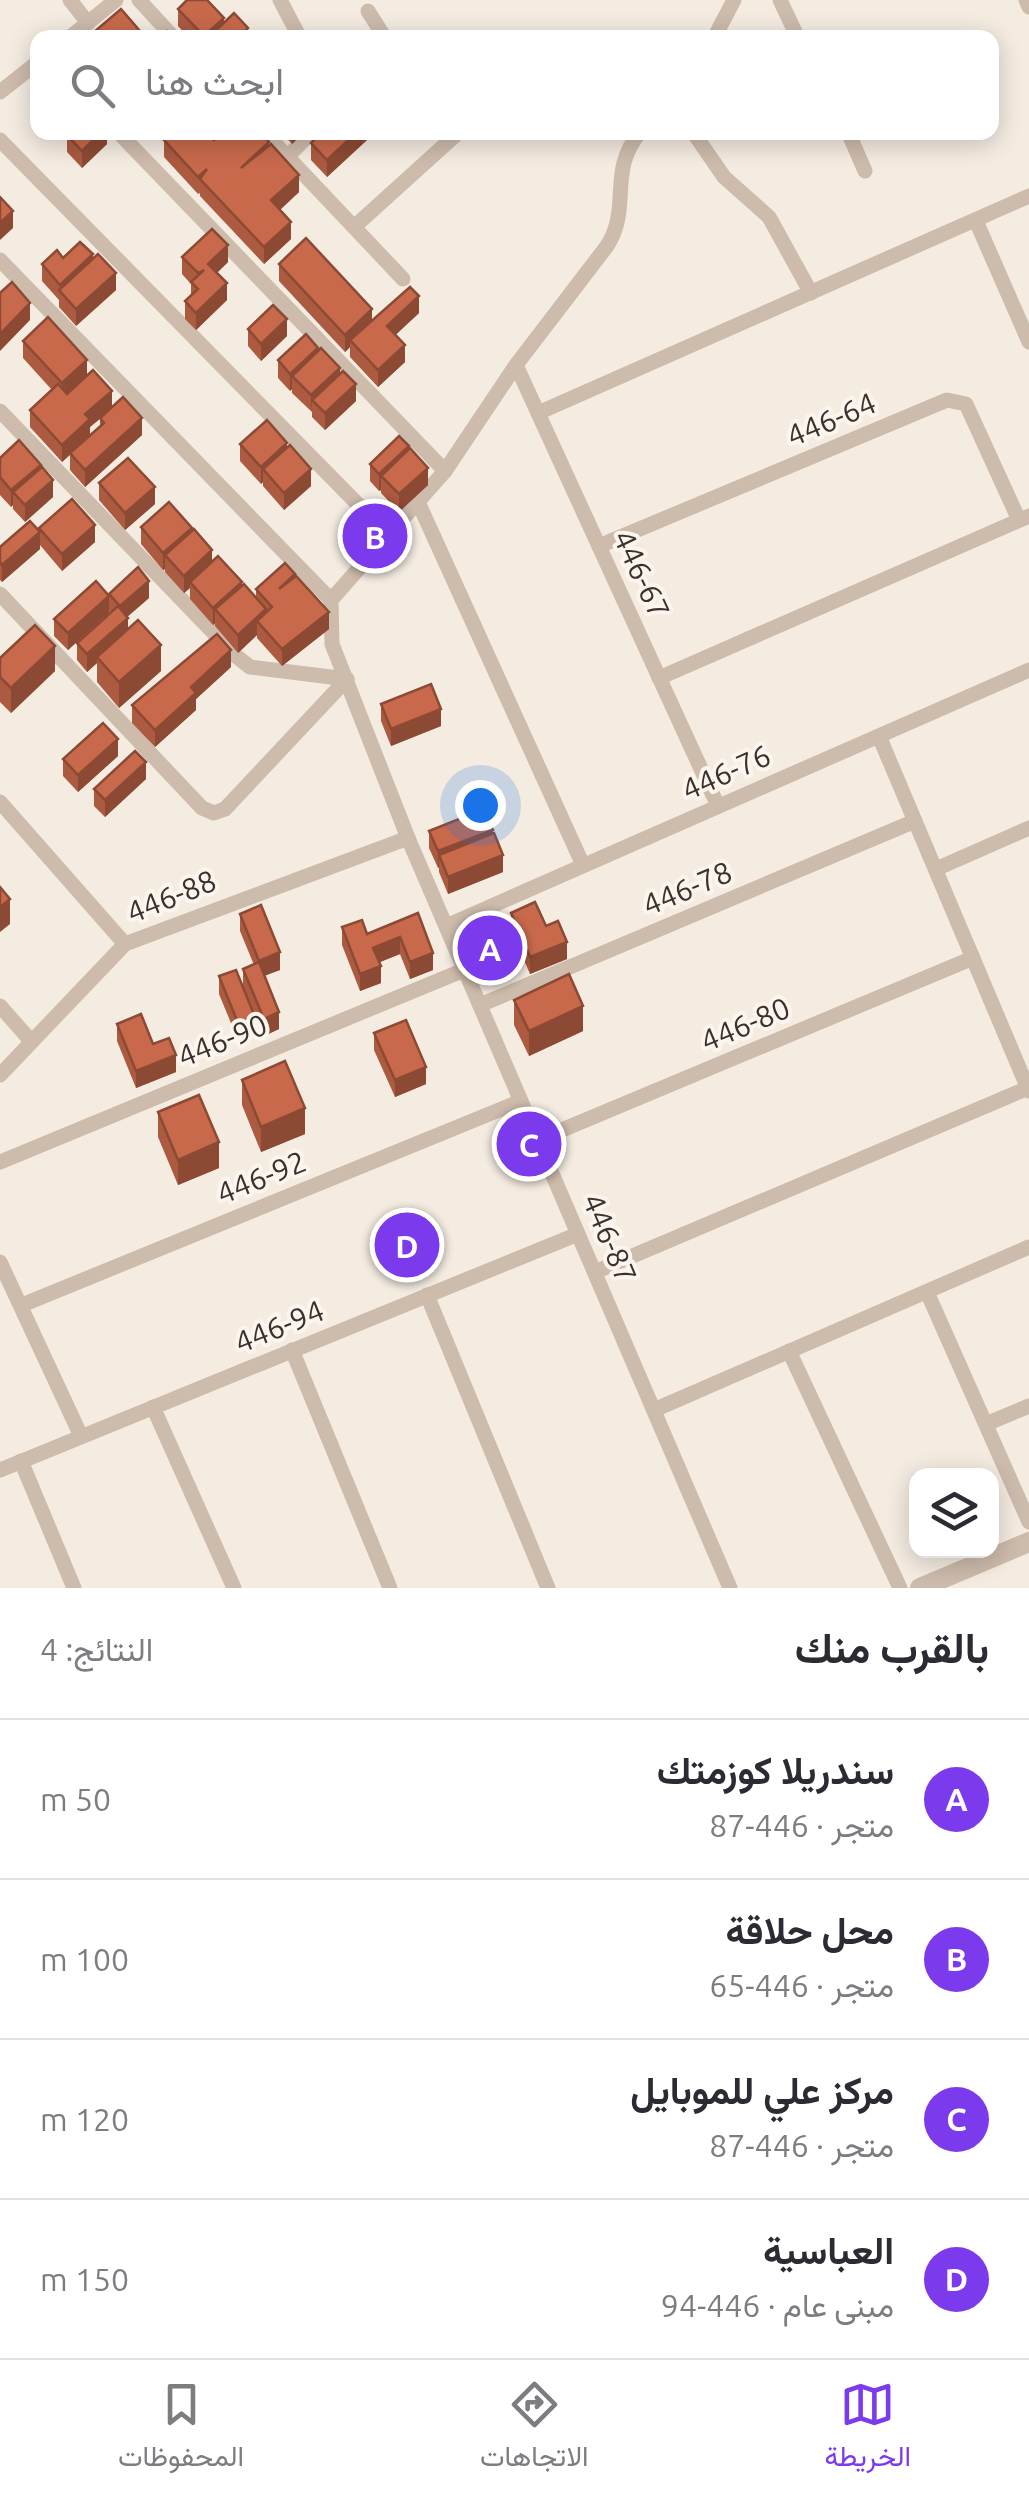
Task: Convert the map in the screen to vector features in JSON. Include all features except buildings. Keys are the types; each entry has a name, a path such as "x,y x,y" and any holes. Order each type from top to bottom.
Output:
{"street":[{"path":"70,0 88,22"},
{"path":"78,30 116,0"},
{"path":"139,0 167,30"},
{"path":"280,0 296,30"},
{"path":"718,30 734,0"},
{"path":"780,0 794,30"},
{"path":"368,11 381,30"},
{"path":"0,92 30,68"},
{"path":"0,140 388,536"},
{"path":"126,140 445,471"},
{"path":"272,140 403,280"},
{"path":"287,156 304,140"},
{"path":"354,227 450,140"},
{"path":"0,260 331,600 445,471 516,366 616,231 620,163 635,140"},
{"path":"698,140 724,178 768,218 812,293"},
{"path":"851,140 865,171"},
{"path":"538,413 1029,196"},
{"path":"976,221 1029,342"},
{"name":"446-67","path":"516,366 718,806"},
{"name":"446-64","path":"599,546 947,400 966,404 1024,518"},
{"path":"0,411 250,667 347,679"},
{"path":"418,502 583,865"},
{"path":"660,678 1024,518"},
{"path":"0,594 202,808 214,813 225,808 347,679"},
{"name":"446-87","path":"331,600 332,644 370,744 730,1588"},
{"name":"446-76","path":"446,926 1029,670"},
{"path":"594,1272 1028,1090 879,736"},
{"path":"0,802 125,944"},
{"name":"446-78","path":"480,1006 915,821"},
{"path":"936,869 1029,828"},
{"name":"446-88","path":"0,1075 125,944 408,838"},
{"name":"446-80","path":"538,1140 973,958"},
{"name":"446-90","path":"0,1162 464,970"},
{"path":"0,1006 31,1041"},
{"name":"446-92","path":"22,1305 521,1101"},
{"name":"446-94","path":"0,1470 578,1234"},
{"path":"654,1410 1029,1248"},
{"path":"0,1262 81,1436"},
{"path":"927,1292 1029,1522"},
{"path":"428,1295 548,1588"},
{"path":"292,1350 390,1588"},
{"path":"789,1351 900,1588"},
{"path":"986,1424 1029,1406"},
{"path":"152,1408 234,1588"},
{"path":"21,1461 74,1588"},
{"path":"920,1588 1029,1542"}],"place":[{"name":"محل حلاقة","path":"375,536"},
{"name":"سندريلا كوزمتك","path":"490,948"},
{"name":"مركز علي للموبايل","path":"529,1144"},
{"name":"العباسية","path":"407,1245"}]}
